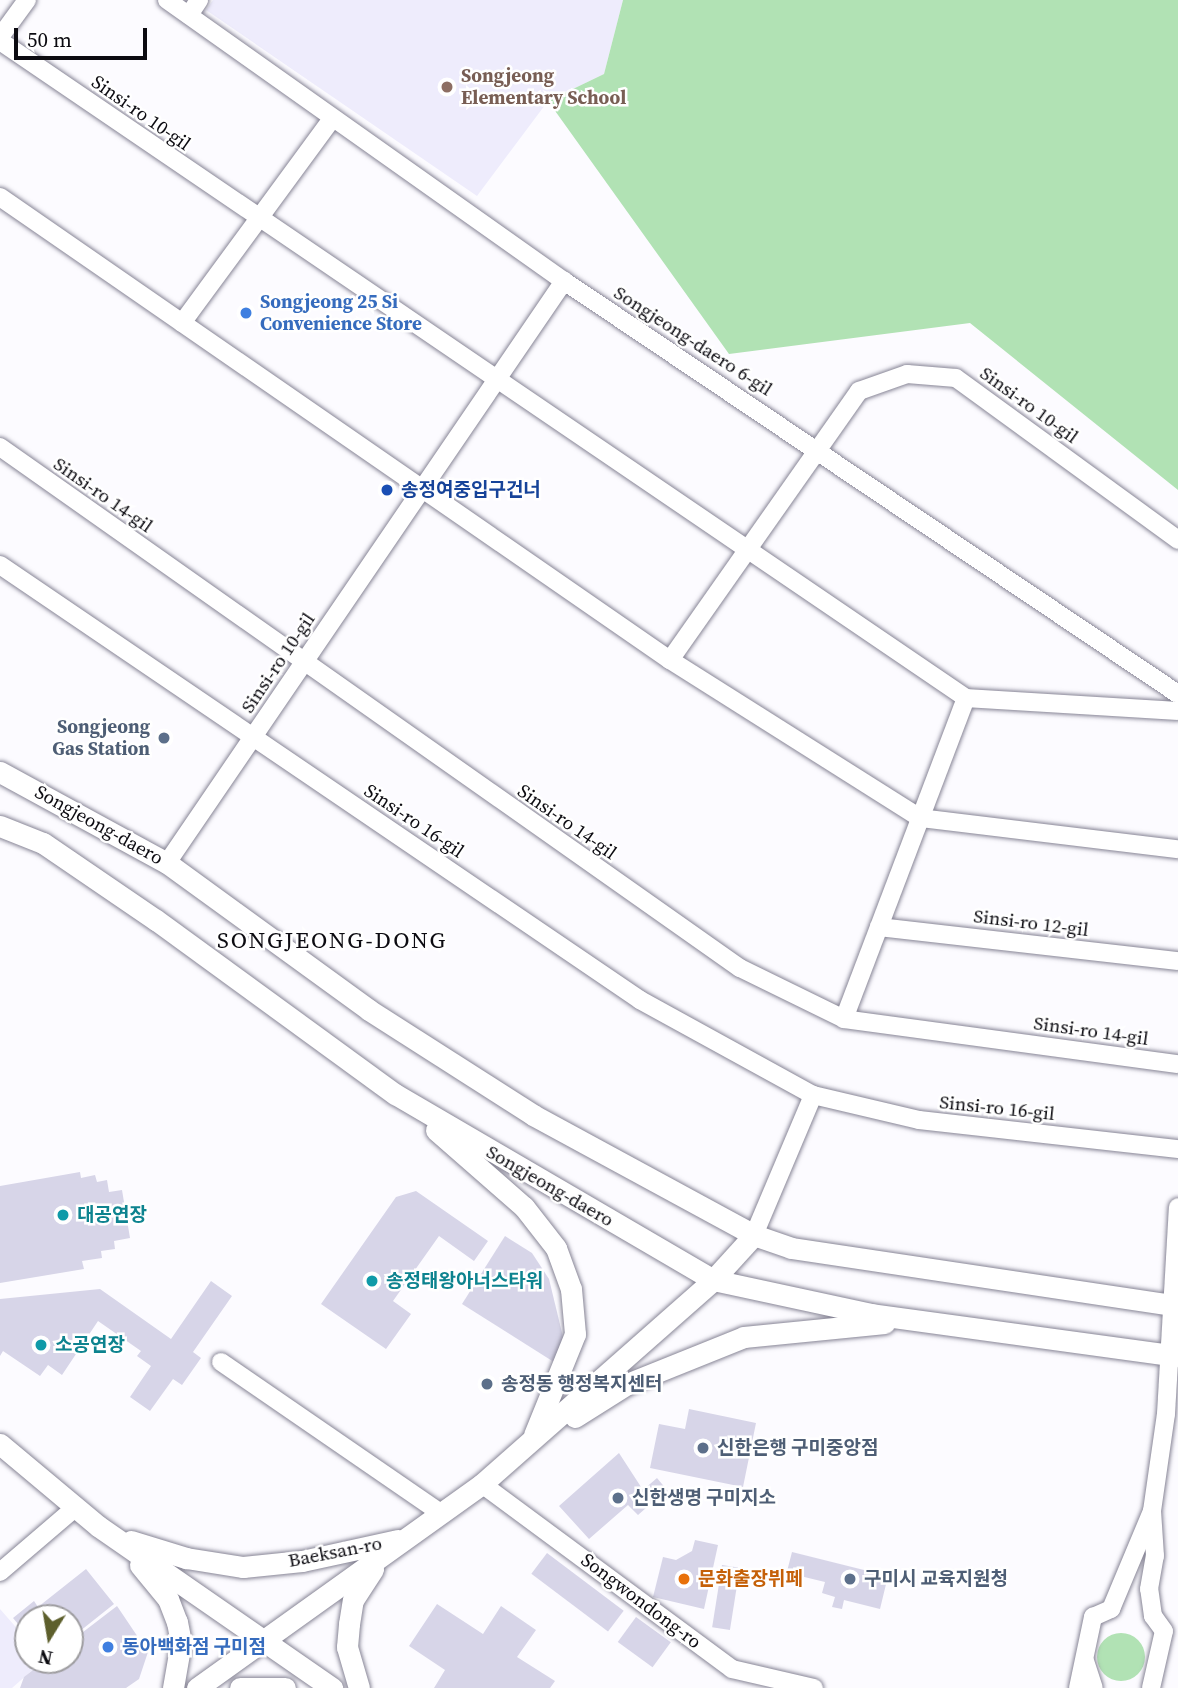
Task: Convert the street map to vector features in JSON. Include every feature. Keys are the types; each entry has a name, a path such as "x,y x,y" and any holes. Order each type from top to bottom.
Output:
{"street":[{"name":"Sinsi-ro 10-gil","path":"27,0 0,39 258,219 966,698"},
{"name":"Songjeong-daero 6-gil","path":"166,0 194,7 331,120 564,281 1178,694"},
{"path":"182,323 331,120"},
{"path":"0,197 424,486 670,660 920,818 1178,849"},
{"name":"Sinsi-ro 10-gil","path":"166,863 564,281"},
{"name":"Sinsi-ro 10-gil","path":"670,660 746,547 859,391 907,374 956,377 1178,540"},
{"name":"Sinsi-ro 14-gil","path":"0,447 303,663 740,968 844,1019 1178,1064"},
{"name":"Sinsi-ro 16-gil","path":"0,565 640,1000 813,1095 919,1120 1178,1149"},
{"path":"844,1019 966,698 1178,711"},
{"name":"Songjeong-daero","path":"0,772 166,863 369,1010 533,1115 754,1235 791,1248 1175,1305"},
{"name":"Songjeong-daero","path":"0,826 43,843 156,920 395,1094 713,1280 913,1320 1174,1355"},
{"name":"Sinsi-ro 12-gil","path":"879,927 1178,961"},
{"path":"395,1094 524,1208 556,1248 570,1289 575,1334 529,1445"},
{"path":"197,1688 482,1484 713,1280 754,1235 813,1095"},
{"path":"1151,1683 1164,1631 1153,1616 1149,1589 1155,1556 1152,1511 1174,1355 1178,1207"},
{"path":"529,1445 628,1384 744,1337 913,1320"},
{"path":"221,1362 441,1513"},
{"name":"Baeksan-ro","path":"0,1444 98,1526 332,1688"},
{"name":"Songwondong-ro","path":"482,1484 732,1668 814,1688"},
{"path":"0,1572 75,1508"},
{"path":"1079,1688 1093,1617 1111,1609 1152,1511"},
{"name":"Baeksan-ro","path":"98,1526 142,1546 243,1567 302,1561 406,1538"},
{"name":"Baeksan-ro","path":"98,1526 150,1575 168,1599 181,1642 173,1688"},
{"name":"Baeksan-ro","path":"359,1688 347,1647 353,1600 376,1565 406,1538"},
{"path":"1085,1657 1094,1688"},
{"path":"240,1688 285,1688"}],"shaded area":[{"name":"Songjeong Elementary School","path":"213,0 623,0 604,74 548,101 477,196 206,10"},
{"path":"0,1609 14,1625 14,1674 28,1674 12,1688 0,1688"}],"green space":[{"path":"623,0 1178,0 1178,490 970,323 729,354 548,101 604,74"},
{"path":"1121,1633 1138,1640 1145,1657 1138,1674 1121,1681 1104,1674 1097,1657 1104,1640"}],"building":[{"name":"대공연장","path":"80,1172 81,1178 95,1175 97,1182 107,1180 109,1192 122,1190 130,1238 114,1241 115,1249 101,1251 102,1258 82,1261 84,1269 0,1283 0,1186"},
{"name":"송정태왕아너스타워","path":"416,1191 488,1241 474,1261 439,1236 393,1301 411,1314 386,1349 321,1304 396,1197"},
{"path":"505,1236 532,1253 549,1279 564,1341 557,1364 462,1304"},
{"name":"소공연장","path":"211,1281 232,1296 193,1352 201,1358 182,1385 173,1379 150,1411 130,1397 151,1366 137,1356 141,1351 98,1321 62,1375 48,1365 40,1376 3,1351 0,1356 0,1299 100,1289 171,1339"},
{"name":"신한은행 구미중앙점","path":"689,1409 756,1423 743,1487 650,1468 659,1424 685,1429"},
{"name":"신한생명 구미지소","path":"619,1453 643,1490 657,1478 672,1496 659,1506 654,1501 638,1515 628,1505 589,1539 559,1506"},
{"name":"문화출장뷔페","path":"695,1540 718,1545 704,1609 653,1597 663,1557 676,1560 692,1551"},
{"name":"구미시 교육지원청","path":"792,1552 888,1576 880,1609 844,1600 842,1609 832,1607 835,1597 822,1593 825,1582 796,1575 794,1585 784,1583"},
{"path":"547,1553 624,1611 608,1632 531,1574"},
{"path":"722,1565 740,1568 730,1630 712,1627"},
{"path":"86,1569 114,1604 84,1628 84,1604 42,1604"},
{"path":"437,1604 483,1634 501,1606 536,1630 517,1657 555,1681 550,1688 434,1688 445,1670 409,1646"},
{"name":"동아백화점 구미점","path":"117,1606 148,1652 139,1679 126,1688 20,1688 28,1674 84,1674 84,1631"},
{"path":"636,1617 671,1642 653,1667 618,1642"}],"place":[{"name":"Songjeong Elementary School","path":"447,87"},
{"name":"Songjeong 25 Si Convenience Store","path":"246,313"},
{"name":"송정여중입구건너","path":"387,490"},
{"name":"Songjeong Gas Station","path":"164,738"},
{"name":"대공연장","path":"63,1215"},
{"name":"송정태왕아너스타워","path":"372,1281"},
{"name":"소공연장","path":"41,1345"},
{"name":"송정동 행정복지센터","path":"487,1384"},
{"name":"신한은행 구미중앙점","path":"703,1448"},
{"name":"신한생명 구미지소","path":"618,1498"},
{"name":"문화출장뷔페","path":"684,1579"},
{"name":"구미시 교육지원청","path":"850,1579"},
{"name":"동아백화점 구미점","path":"108,1647"}],"district":[{"name":"SONGJEONG-DONG","path":"332,940"}]}
